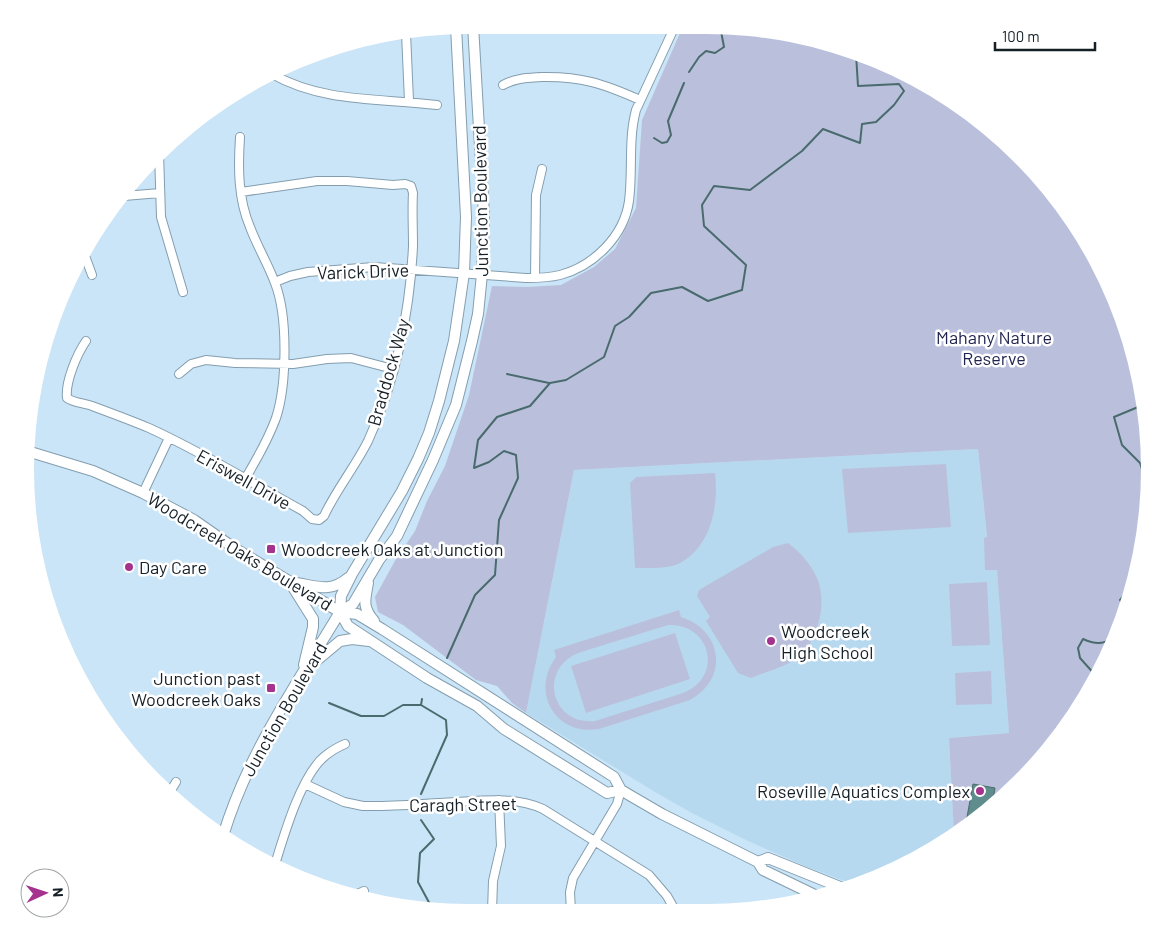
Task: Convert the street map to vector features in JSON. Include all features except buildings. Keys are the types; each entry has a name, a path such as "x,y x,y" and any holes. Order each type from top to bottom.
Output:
{"main road":[{"name":"Junction Boulevard","path":"340,612 341,596 352,574 402,491 429,433 454,342 464,273 466,236 456,34"},
{"name":"Junction Boulevard","path":"225,830 231,810 267,731 340,612 353,604 379,560 397,536 433,460 456,405 478,314 482,274 483,179 475,34"},
{"name":"Woodcreek Oaks Boulevard","path":"35,453 93,471 143,492 194,520 234,548 340,612 357,614 382,629 614,777 621,790 662,814 758,862 763,870 808,892"},
{"path":"289,581 327,588 339,586 352,574"},
{"path":"368,580 365,601 367,612 382,629"},
{"path":"289,581 313,619 313,627 302,673"},
{"name":"Woodcreek Oaks Boulevard","path":"340,612 348,626 428,678 477,706 504,729 607,793 621,790"},
{"path":"302,673 340,641 352,639 373,642"},
{"name":"Woodcreek Oaks Boulevard","path":"758,862 768,858 834,885"}],"street":[{"name":"Varick Drive","path":"275,282 308,272 374,267 535,278 559,276 585,264 605,249 625,215 628,204 632,124 640,100 670,34"},
{"path":"406,38 409,101"},
{"path":"278,78 308,90 345,98 409,101 437,105"},
{"path":"504,85 511,81 525,78 578,78 602,84 640,100"},
{"path":"240,137 239,176 241,192 249,225 275,282 283,317 282,385 276,418 261,452 245,479"},
{"path":"159,163 163,229 183,292"},
{"path":"535,278 536,194 542,169"},
{"name":"Braddock Way","path":"241,192 332,180 405,184 411,186 413,192 411,269 405,319 393,369 380,411 368,440 324,516 319,520"},
{"path":"131,195 160,193"},
{"path":"87,261 92,275"},
{"name":"Eriswell Drive","path":"86,341 78,352 67,392 68,398 72,402 83,403 169,438 303,511 312,518 319,520"},
{"path":"180,374 191,364 206,360 235,364 304,364 326,359 351,358 393,369"},
{"path":"143,492 169,438"},
{"path":"277,859 293,813 306,784 320,760 345,744"},
{"path":"173,788 176,782"},
{"name":"Caragh Street","path":"306,784 344,802 362,806 499,800 516,801 537,807 649,875 672,904"},
{"path":"571,904 570,892 573,878 616,804 621,790"},
{"path":"492,904 493,880 501,846 499,800"}],"shaded area":[{"name":"Woodcreek High School","path":"978,449 987,538 985,538 997,570 1009,733 949,738 954,827 899,859 845,881 748,841 692,813 526,713 574,470"},
{"path":"973,784 995,788 994,795 967,817"}],"green space":[{"name":"Mahany Nature Reserve","path":"680,34 763,37 819,49 873,67 924,92 948,107 1014,161 1068,227 1083,251 1108,302 1118,329 1133,384 1138,412 1140,441 1141,469 1138,526 1126,582 1108,636 1083,687 1068,711 1014,777 954,827 949,738 1009,733 997,570 985,570 984,538 987,537 978,449 574,470 526,713 512,703 497,686 476,680 403,625 378,612 375,597 396,559 415,531 427,501 445,466 469,395 492,286 527,287 561,285 594,267 615,249 636,208 642,120"},
{"path":"946,464 951,527 848,533 842,469"},
{"path":"715,473 716,499 714,512 705,537 698,548 689,557 673,566 635,568 630,483 636,477"},
{"path":"788,543 805,559 817,578 821,599 819,623 809,644 794,660 751,678 738,673 706,621 710,617 697,596 699,590 773,547"},
{"path":"987,582 990,645 952,646 949,584"},
{"path":"679,610 681,617 695,623 706,632 713,643 716,656 711,680 703,691 690,700 599,729 583,729 570,726 559,719 551,709 547,697 546,684 549,670 556,657 554,650","holes":["668,625 683,627 694,633 702,641 707,652 708,664 704,675 696,685 683,693 595,721 580,720 568,714 560,706 555,695 554,683 558,671 565,661 578,653"]},
{"path":"675,633 690,679 586,713 571,666"},
{"path":"991,671 992,704 956,705 955,673"}],"waterway":[{"path":"689,72 699,57 706,51 715,53 724,47 722,35"},
{"path":"447,658 475,595 495,575 499,520 518,478 516,455 504,451 489,462 474,468 478,440 497,417 530,406 550,383 566,380 604,357 615,326 629,317 651,293 682,287 708,301 742,290 746,265 704,226 702,205 714,186 750,190 802,151 823,129 860,143 862,124 876,122 894,105 904,91 899,84 858,86 856,61"},
{"path":"654,138 662,143 667,142 671,135 668,121 684,83"},
{"path":"507,374 549,383"},
{"path":"1137,407 1114,417 1122,445 1141,466"},
{"path":"1091,671 1080,658 1078,648 1083,639 1100,643 1106,641"},
{"path":"421,794 447,735 446,720 421,705 422,699"},
{"path":"329,703 361,716 384,716 403,705 421,705"},
{"path":"421,820 434,839 420,853 418,882 429,902"}],"place":[{"name":"Woodcreek Oaks at Junction","path":"271,549"},
{"name":"Day Care","path":"129,567"},
{"name":"Woodcreek High School","path":"771,641"},
{"name":"Junction past Woodcreek Oaks","path":"271,688"},
{"name":"Roseville Aquatics Complex","path":"980,791"}]}
